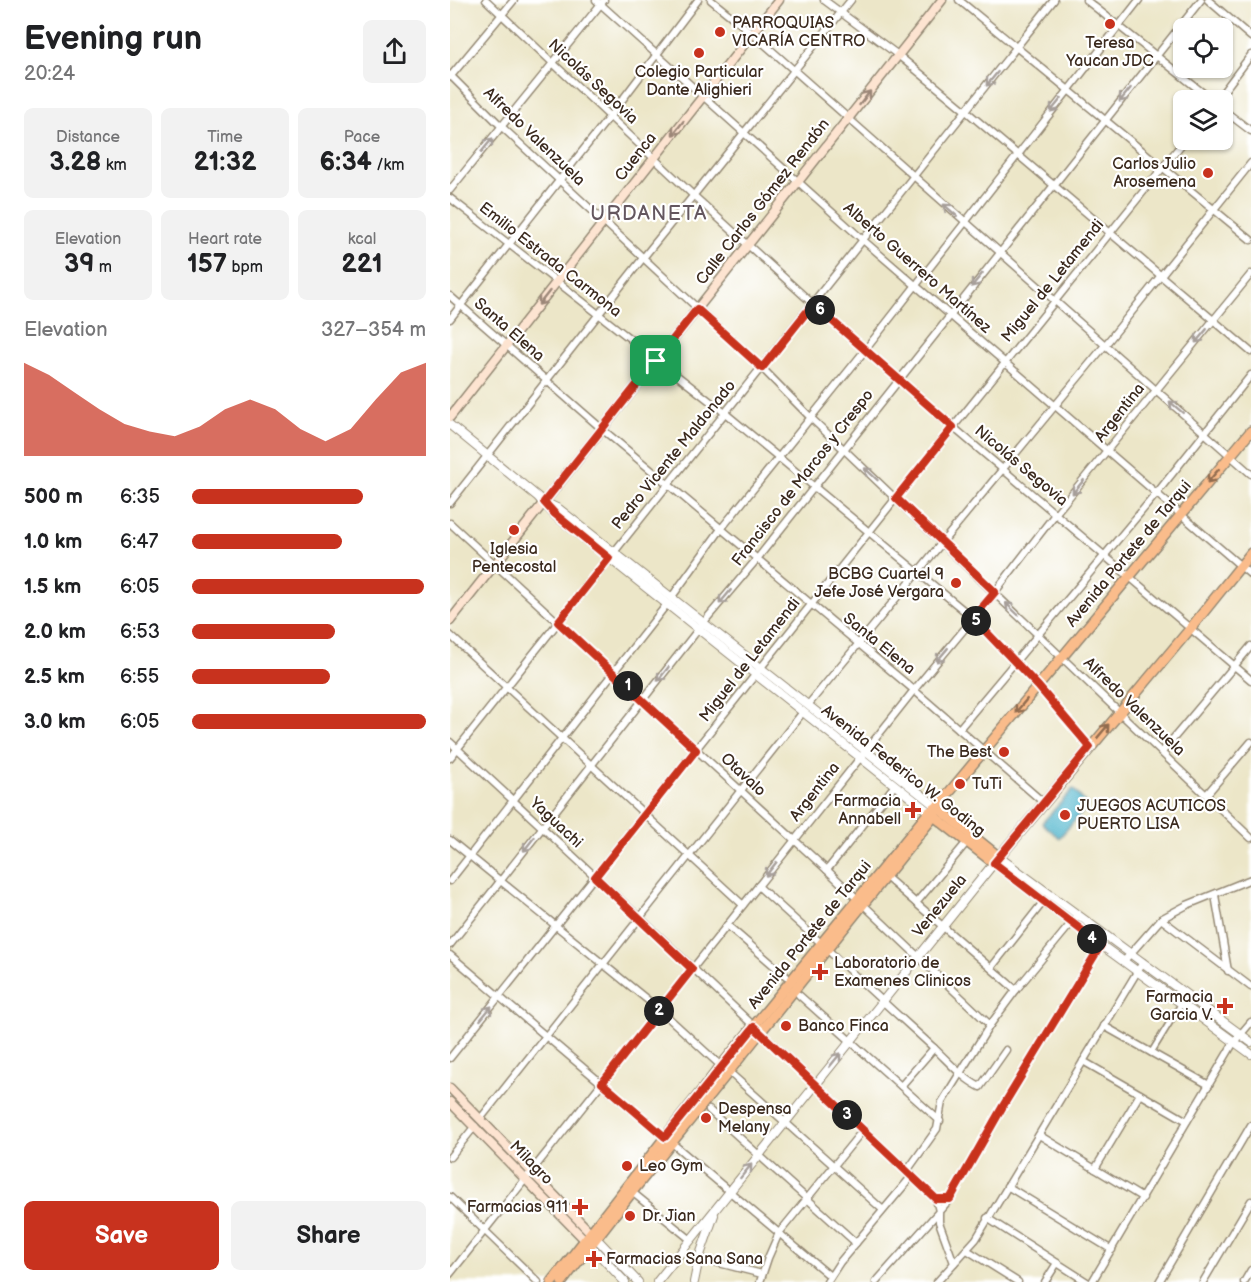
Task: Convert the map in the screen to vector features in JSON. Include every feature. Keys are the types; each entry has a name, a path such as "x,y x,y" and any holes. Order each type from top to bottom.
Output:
{"main road":[{"name":"Cuenca","path":"450,417 779,0"},
{"name":"Calle Carlos Gómez Rendón","path":"450,621 942,0"},
{"name":"Avenida Portete de Tarqui","path":"563,1282 590,1239 725,1069 984,750 1251,431"},
{"name":"Venezuela","path":"997,860 1190,629 1251,552"},
{"name":"Avenida Portete de Tarqui","path":"861,903 886,877 933,812"},
{"name":"Avenida Federico W. Goding","path":"933,812 967,842 997,860"},
{"name":"Avenida Federico W. Goding","path":"933,812 997,860"},
{"path":"450,1088 481,1118"},
{"name":"Milagro","path":"450,1102 525,1179 590,1239"},
{"name":"Milagro","path":"481,1118 532,1170 590,1239"},
{"name":"Avenida Portete de Tarqui","path":"552,1282 632,1192 669,1140"}],"street":[{"name":"Nicolás Segovia","path":"486,0 693,195 813,304 953,427 1251,680"},
{"path":"450,76 514,0"},
{"path":"450,319 698,0"},
{"path":"711,0 753,34 999,253 1055,299 1251,474"},
{"path":"824,0 966,111 1251,352"},
{"path":"450,503 598,314 851,0"},
{"path":"959,0 1251,240"},
{"name":"Pedro Vicente Maldonado","path":"450,758 1054,0"},
{"path":"1086,0 1201,90"},
{"path":"450,881 669,601 721,529 916,286 1139,0"},
{"name":"Francisco de Marcos y Crespo","path":"450,945 701,625 757,559 898,378 1201,0"},
{"path":"1208,0 1251,37"},
{"path":"450,190 600,1"},
{"name":"Alberto Guerrero Martínez","path":"600,1 863,240 1251,575"},
{"path":"1222,90 1251,55"},
{"name":"Alfredo Valenzuela","path":"450,76 762,368 843,449 1251,838"},
{"path":"1233,117 1251,131"},
{"name":"Miguel de Letamendi","path":"450,1058 1055,299 1177,150"},
{"path":"481,1118 858,644 1106,345 1251,163"},
{"name":"Emilio Estrada Carmona","path":"450,198 724,413 973,618 1038,686 1090,747"},
{"name":"Argentina","path":"450,1274 914,690 1251,274"},
{"name":"Santa Elena","path":"450,296 602,429 914,690 1044,803"},
{"path":"959,729 1156,494 1251,375"},
{"name":"Avenida Federico W. Goding","path":"450,425 544,502 555,514 701,625 933,812"},
{"name":"Otavalo","path":"450,523 741,790 990,1025"},
{"path":"450,635 743,905"},
{"path":"1162,752 1251,646"},
{"name":"Yaguachi","path":"450,742 639,917 936,1199"},
{"path":"1207,795 1251,742"},
{"name":"Avenida Federico W. Goding","path":"862,755 895,785 933,812"},
{"path":"827,870 895,785"},
{"path":"450,840 660,1010 883,1210"},
{"path":"916,903 967,842"},
{"name":"Avenida Federico W. Goding","path":"997,860 1071,923 1251,1054"},
{"name":"Avenida Federico W. Goding","path":"997,860 1078,915 1251,1042"},
{"name":"Venezuela","path":"657,1282 997,860"},
{"path":"886,877 1016,990"},
{"path":"1124,961 1161,919 1186,905 1251,879"},
{"path":"758,886 964,1078 981,1086 1006,1050"},
{"path":"1215,895 1228,971"},
{"path":"991,968 1044,902"},
{"path":"450,955 730,1191 829,1279 910,1173 937,1129 942,1102 990,1025 1078,915"},
{"path":"1161,919 1251,987"},
{"path":"727,925 786,976"},
{"path":"876,1282 950,1199 1003,1106 1106,936"},
{"path":"937,1282 967,1250 1143,962"},
{"path":"800,995 940,1121"},
{"path":"1151,1053 1181,1004"},
{"path":"987,1218 1090,1282 1112,1250 1234,1042 1251,1022"},
{"path":"1104,1026 1209,1085"},
{"path":"901,1086 934,1048"},
{"path":"1083,1061 1187,1121"},
{"path":"1095,1169 1140,1094"},
{"path":"709,1110 856,1243"},
{"path":"1159,1282 1251,1125"},
{"path":"450,1157 475,1126"},
{"path":"760,1282 779,1233 863,1130"},
{"path":"1039,1135 1143,1198"},
{"path":"1007,1186 1112,1250"},
{"path":"632,1192 691,1240"},
{"path":"450,1197 538,1282"},
{"path":"950,1199 936,1199 939,1222 954,1263"},
{"path":"1203,1282 1251,1201"},
{"path":"694,1282 699,1258 718,1206"},
{"path":"590,1239 625,1282"},
{"path":"590,1239 638,1282"},
{"path":"967,1250 1018,1282"},
{"path":"699,1258 762,1274"},
{"path":"1045,1282 1057,1263"},
{"path":"1244,1282 1251,1270"},
{"path":"1003,1282 1008,1276"}],"water":[{"name":"JUEGOS ACUTICOS PUERTO LISA","path":"1073,789 1088,806 1059,838 1042,823"}],"place":[{"name":"Teresa Yaucan JDC","path":"1110,24"},
{"name":"PARROQUIAS VICARÍA CENTRO","path":"720,32"},
{"name":"Colegio Particular Dante Alighieri","path":"699,53"},
{"name":"Carlos Julio Arosemena","path":"1208,173"},
{"name":"Iglesia Pentecostal","path":"514,530"},
{"name":"BCBG Cuartel 9 Jefe José Vergara","path":"956,583"},
{"name":"The Best","path":"1004,752"},
{"name":"TuTi","path":"960,784"},
{"name":"Farmacia Annabell","path":"913,810"},
{"name":"JUEGOS ACUTICOS PUERTO LISA","path":"1065,815"},
{"name":"Laboratorio de Examenes Clinicos","path":"820,972"},
{"name":"Farmacia Garcia V.","path":"1225,1006"},
{"name":"Banco Finca","path":"786,1026"},
{"name":"Despensa Melany","path":"706,1118"},
{"name":"Leo Gym","path":"627,1166"},
{"name":"Farmacias 911","path":"580,1207"},
{"name":"Dr. Jian","path":"630,1216"},
{"name":"Farmacias Sana Sana","path":"594,1259"}],"district":[{"name":"URDANETA","path":"649,214"}],"route":[{"path":"813,304 866,349 953,427 896,498 995,592 973,618 1038,686 1090,747 994,863 1101,945 1003,1106 950,1199 945,1201 936,1199 754,1027 665,1137 602,1083 692,969 595,877 696,750 558,622 609,558 555,514 544,502 656,361 697,309 762,368 813,304"}]}
